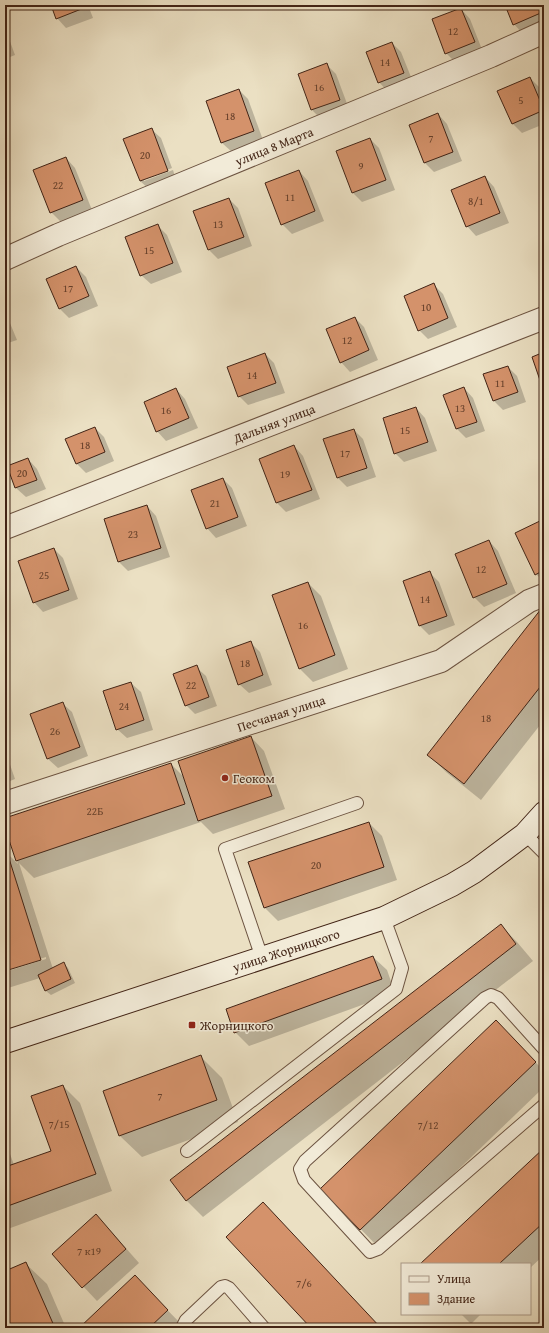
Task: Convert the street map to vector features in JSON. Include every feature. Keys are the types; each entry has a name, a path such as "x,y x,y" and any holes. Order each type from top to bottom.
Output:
{"street":[{"name":"улица 8 Марта","path":"5,259 58,235 484,60 544,32"},
{"name":"Дальняя улица","path":"5,528 544,318"},
{"name":"Песчаная улица","path":"5,803 441,661 529,600 544,595"},
{"name":"улица Жорницкого","path":"5,1042 384,918 452,885 496,857 525,834 544,813"}],"lane":[{"path":"262,958 225,849 357,803"},
{"path":"525,834 544,853"},
{"path":"187,1151 396,989 402,968 384,918"},
{"path":"544,1049 498,998 491,995 485,998 311,1155 300,1169 304,1180 370,1252 378,1249 544,1106"},
{"path":"182,1328 186,1320 221,1287 225,1286 229,1288 264,1328"}],"building":[{"path":"51,5 83,5 84,8 56,19"},
{"path":"505,5 540,5 543,12 513,25"},
{"path":"461,8 475,42 445,54 432,19"},
{"path":"392,42 404,73 378,83 366,52"},
{"path":"327,63 340,100 311,110 298,74"},
{"path":"530,77 544,110 512,124 497,91"},
{"path":"239,89 254,131 221,143 206,101"},
{"path":"438,113 453,152 424,163 409,125"},
{"path":"152,128 168,171 140,181 123,139"},
{"path":"370,138 386,180 352,193 336,151"},
{"path":"66,157 83,200 50,213 33,170"},
{"path":"299,170 315,211 281,225 265,183"},
{"path":"485,176 500,213 466,227 451,190"},
{"path":"229,198 244,237 208,250 193,211"},
{"path":"158,224 173,263 140,276 125,237"},
{"path":"76,266 89,296 59,309 46,279"},
{"path":"434,283 448,318 418,331 404,296"},
{"path":"355,317 369,350 340,363 326,329"},
{"path":"544,352 544,392 532,357"},
{"path":"265,353 276,383 238,397 227,367"},
{"path":"508,366 518,392 493,401 483,374"},
{"path":"464,387 477,422 456,429 443,395"},
{"path":"176,388 189,418 156,432 144,402"},
{"path":"416,407 428,442 394,454 383,418"},
{"path":"95,427 105,452 76,464 65,439"},
{"path":"354,429 367,468 337,478 323,439"},
{"path":"294,445 312,490 276,503 259,459"},
{"path":"28,458 37,480 15,488 7,466"},
{"path":"223,478 238,517 206,529 191,490"},
{"path":"147,505 161,548 118,562 104,519"},
{"path":"544,519 544,570 535,575 515,533"},
{"path":"489,540 507,584 473,598 455,554"},
{"path":"54,548 69,590 33,603 18,561"},
{"path":"430,571 447,616 419,626 403,581"},
{"path":"308,582 335,655 299,669 272,595"},
{"path":"541,609 544,611 544,682 464,784 427,755"},
{"path":"251,641 263,675 238,685 226,650"},
{"path":"197,665 209,697 185,706 173,674"},
{"path":"131,682 144,720 116,730 103,691"},
{"path":"63,702 80,747 47,759 30,714"},
{"name":"Геоком","path":"251,736 272,796 198,821 178,761"},
{"path":"171,763 185,804 16,861 5,828 5,818"},
{"path":"369,822 384,867 264,908 248,862"},
{"path":"7,852 41,960 5,971 5,853"},
{"path":"501,924 516,944 186,1201 170,1180"},
{"path":"544,946 544,955 539,951"},
{"path":"373,956 382,979 234,1033 226,1009"},
{"path":"64,962 71,979 45,991 38,975"},
{"path":"496,1020 536,1062 360,1230 320,1189"},
{"path":"201,1055 217,1100 119,1136 103,1091"},
{"path":"63,1085 96,1174 5,1207 5,1167 51,1151 31,1096"},
{"path":"544,1148 544,1222 500,1263 421,1263"},
{"path":"263,1202 381,1328 311,1328 226,1237"},
{"path":"96,1214 126,1249 82,1288 52,1254"},
{"path":"26,1262 55,1328 5,1328 5,1271"},
{"path":"135,1275 168,1310 149,1328 79,1328"}],"place":[{"name":"Геоком","path":"225,778"},
{"name":"Жорницкого","path":"192,1025"}]}
